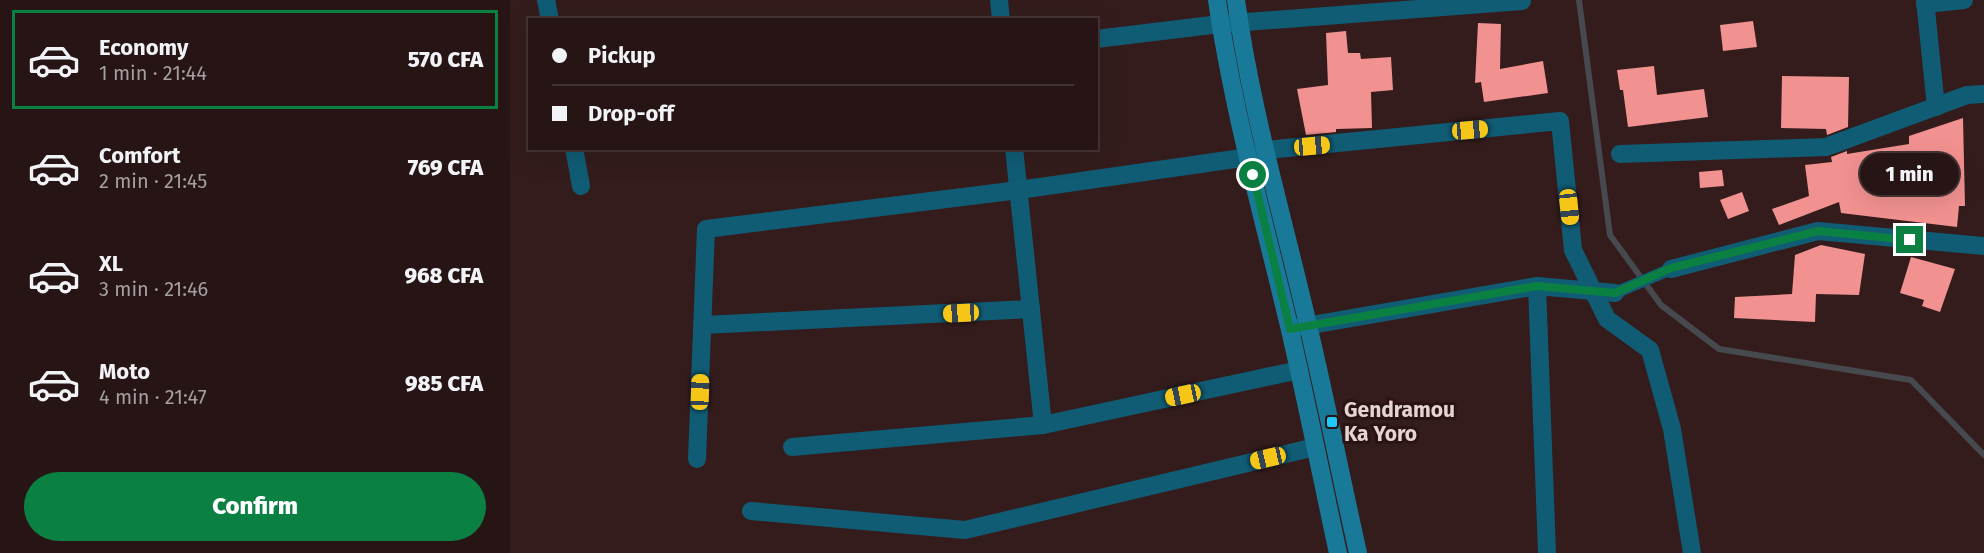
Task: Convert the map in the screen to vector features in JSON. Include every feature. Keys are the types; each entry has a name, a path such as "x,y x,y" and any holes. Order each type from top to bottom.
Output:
{"main road":[{"path":"1217,0 1248,157 1290,329 1338,553"},
{"path":"1236,0 1266,150 1308,325 1358,553"}],"street":[{"path":"546,0 550,18"},
{"path":"999,0 1001,18"},
{"path":"1936,107 1925,2 1964,0"},
{"path":"1098,39 1220,24 1522,1"},
{"path":"1620,154 1826,147 1967,95 1984,94"},
{"path":"697,459 706,229 1019,190 1248,157 1266,150 1560,122 1573,250 1607,319 1650,350 1672,429 1692,553"},
{"path":"574,150 580,186"},
{"path":"1014,150 1043,425"},
{"path":"1671,268 1818,231 1984,246"},
{"path":"1537,286 1547,553"},
{"path":"1290,329 1537,286 1615,293"},
{"path":"703,325 1031,309"},
{"path":"792,447 1043,425 1299,370"},
{"path":"751,511 965,530 1315,447"}],"lane":[{"path":"1615,293 1671,268"}],"building":[{"path":"1753,21 1757,47 1723,51 1720,25"},
{"path":"1478,23 1501,24 1500,69 1543,61 1548,93 1484,102 1481,82 1475,83"},
{"path":"1346,31 1348,53 1360,53 1361,59 1391,57 1393,90 1371,92 1372,128 1336,129 1336,132 1306,135 1297,89 1328,85 1326,33"},
{"path":"1654,66 1657,95 1704,89 1708,117 1628,127 1623,90 1620,90 1617,70"},
{"path":"1782,76 1849,77 1848,127 1827,135 1826,129 1781,128"},
{"path":"1963,118 1965,206 1959,206 1957,227 1841,213 1839,202 1779,225 1772,209 1809,196 1805,165 1832,162 1831,157 1847,151 1847,154 1909,144 1909,136"},
{"path":"1722,170 1724,186 1700,188 1699,172"},
{"path":"1742,192 1749,211 1728,219 1720,200"},
{"path":"1821,245 1865,254 1859,295 1816,294 1815,322 1734,318 1735,297 1792,294 1795,255"},
{"path":"1911,257 1955,269 1940,312 1922,306 1924,300 1900,293"}],"waterway":[{"path":"1579,0 1610,235 1661,305 1719,349 1911,380 1984,455"}],"place":[{"name":"Gendramou Ka Yoro","path":"1332,422"}],"route":[{"path":"1253,175 1290,329 1537,286 1615,293 1671,268 1818,231 1910,240"}]}
